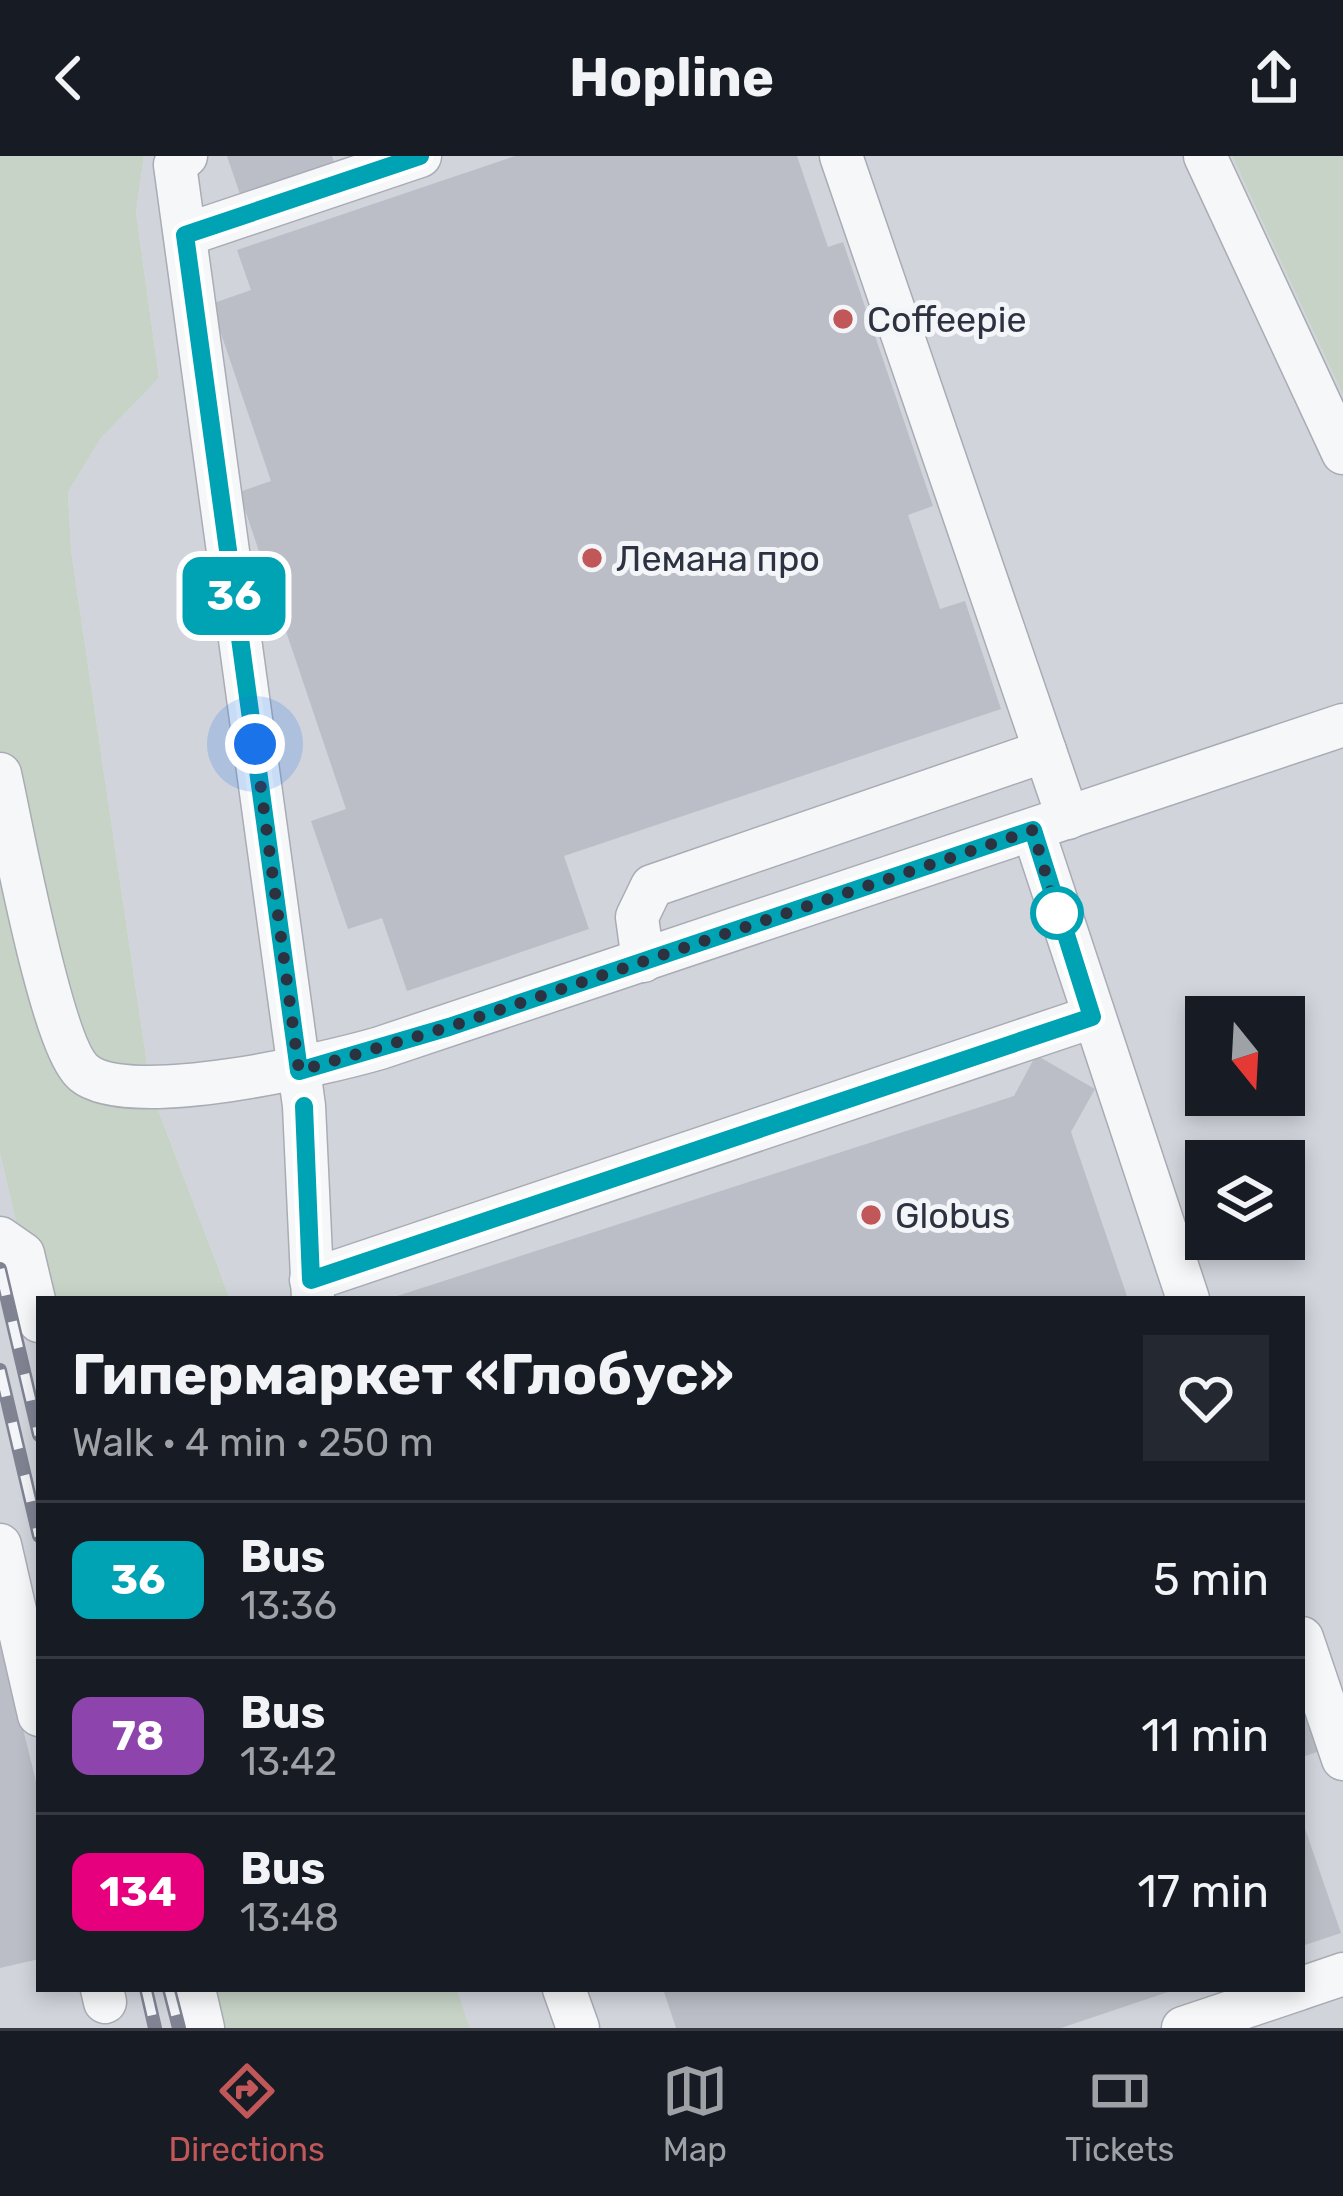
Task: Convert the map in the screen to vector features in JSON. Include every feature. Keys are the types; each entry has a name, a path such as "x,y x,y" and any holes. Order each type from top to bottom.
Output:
{"lane":[{"path":"186,156 176,165 299,1071 312,1290 1092,1017"},
{"path":"185,235 420,156"},
{"path":"842,156 1045,751 1050,824 1092,1017 1187,1296"},
{"path":"1205,156 1343,453"},
{"path":"0,775 57,1016 81,1071 90,1078 145,1086 299,1071 643,962 1343,725"},
{"path":"643,962 637,917 652,886 1045,751"},
{"path":"0,1238 23,1254 36,1308"},
{"path":"0,1545 36,1702"},
{"path":"1305,1647 1343,1759"},
{"path":"1305,1986 1343,1974"},
{"path":"195,1992 203,2028"},
{"path":"565,1992 578,2028"},
{"path":"1184,2028 1288,1992"}],"shaded area":[{"path":"144,156 1232,156 1343,395 1343,2028 470,2028 458,1992 1305,1992 1305,1296 229,1296 151,1091 71,550 68,492 101,438 159,378 136,212"},
{"path":"0,1153 36,1308 36,1992 195,1992 203,2028 0,2028"}],"green space":[{"path":"0,156 144,156 136,212 159,378 101,438 68,492 71,550 151,1091 229,1296 36,1296 36,1308 0,1153"},
{"path":"1232,156 1343,156 1343,395"},
{"path":"195,1992 458,1992 470,2028 203,2028"}],"building":[{"path":"227,156 332,156 337,171 243,203"},
{"name":"Лемана про","path":"515,156 797,156 828,247 843,242 933,506 908,515 940,609 965,601 1001,709 564,856 589,929 407,991 382,918 348,929 311,821 346,809 239,492 271,481 211,304 251,290 237,250"},
{"name":"Globus","path":"1036,1055 1095,1089 1071,1132 1127,1296 397,1296 1014,1096"},
{"path":"0,1634 36,1782 36,1960 0,1968"},
{"path":"1305,1708 1320,1751 1305,1756"},
{"path":"1305,1829 1341,1933 1305,1945"},
{"path":"664,1992 1168,1992 1061,2028 676,2028"}],"railway":[{"path":"0,1269 36,1422"},
{"path":"0,1370 36,1523"},
{"path":"147,1992 155,2028"},
{"path":"170,1992 179,2028"}],"bus line":[{"name":"36","path":"304,1106 311,1280 1092,1017 1033,830 449,1027 299,1071 185,235 420,156"}],"place":[{"name":"Coffeepie","path":"843,319"},
{"name":"Лемана про","path":"592,558"},
{"name":"Globus","path":"871,1215"}],"route":[{"path":"255,744 299,1071 449,1027 1033,830 1057,913"}]}
